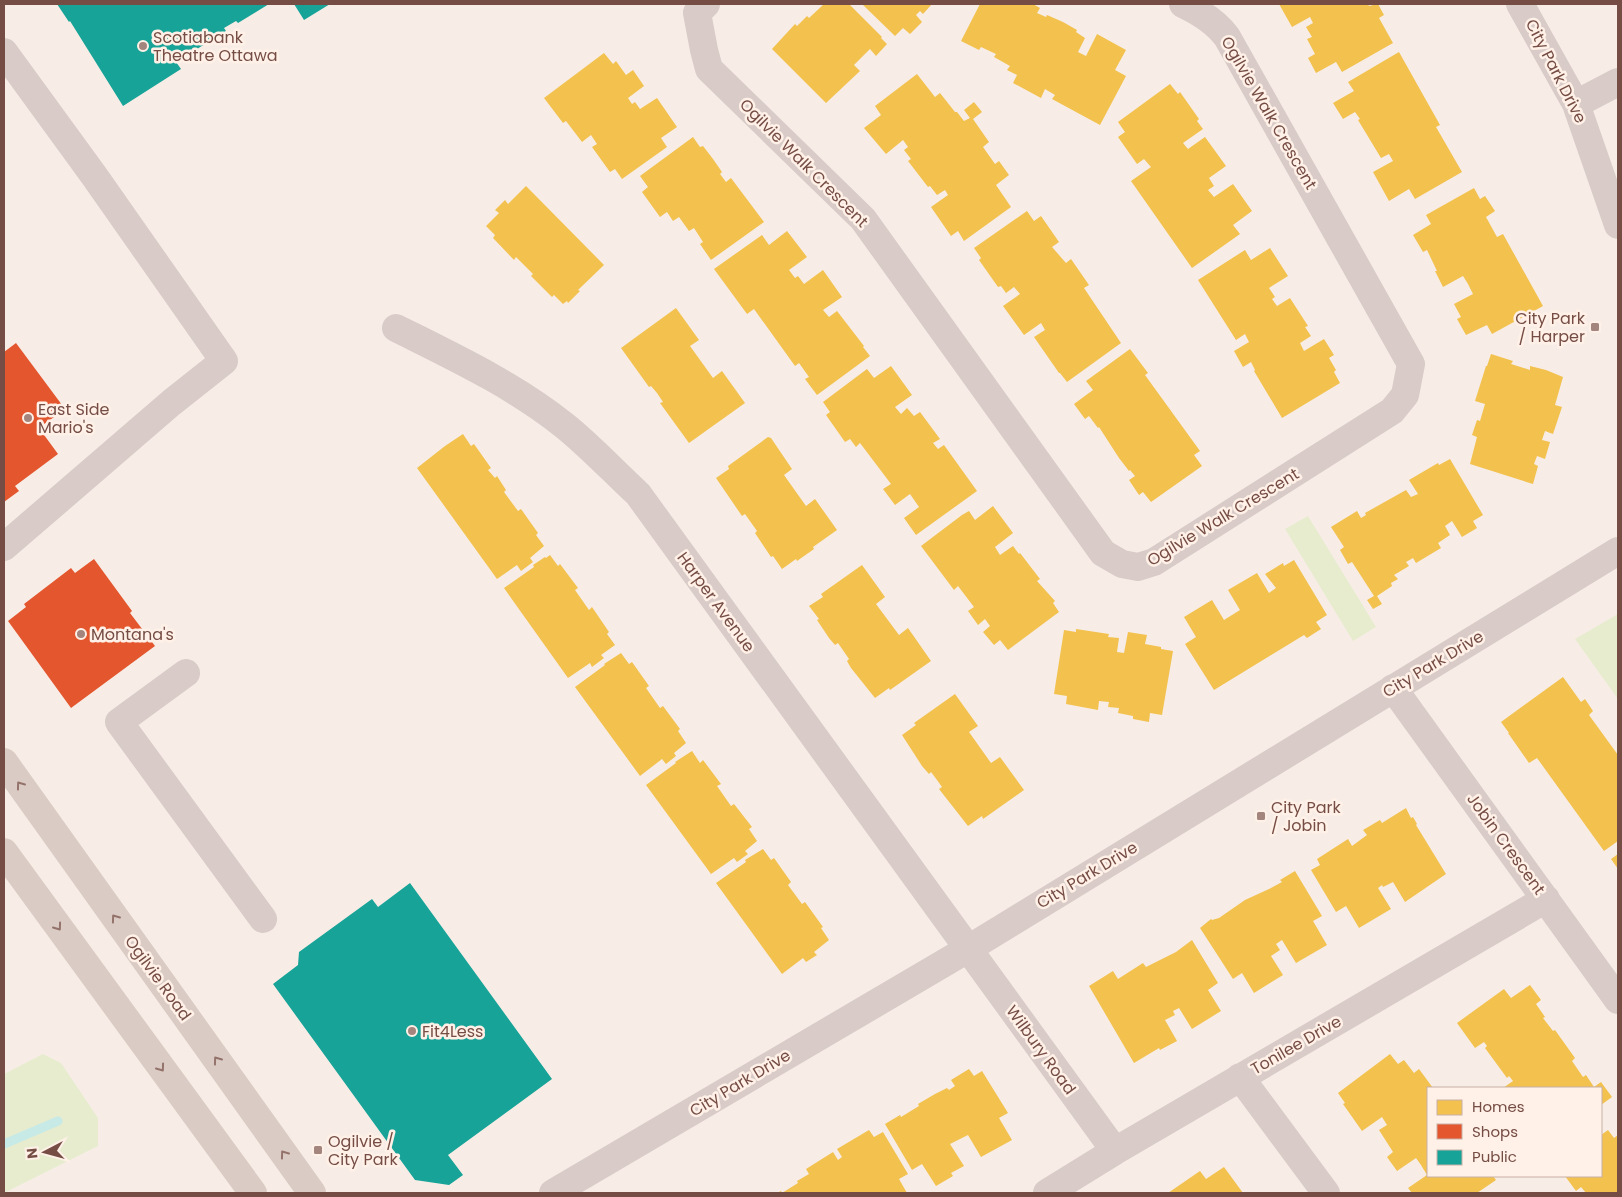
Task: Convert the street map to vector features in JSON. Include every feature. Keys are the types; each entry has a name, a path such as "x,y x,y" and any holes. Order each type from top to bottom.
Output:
{"main road":[{"name":"Ogilvie Road","path":"4,762 312,1193"},
{"path":"4,852 253,1193"}],"street":[{"name":"Ogilvie Walk Crescent","path":"706,4 698,13 709,69 863,219 1103,553 1122,564 1138,567 1154,562 1392,411 1405,395 1411,364 1227,37 1221,29 1201,13 1183,4"},
{"name":"City Park Drive","path":"1520,4 1576,104 1618,225"},
{"path":"4,52 95,177 224,361 171,403 4,547"},
{"path":"1576,104 1618,82"},
{"name":"Harper Avenue","path":"396,328 490,376 528,399 566,426 638,494 968,949"},
{"name":"City Park Drive","path":"553,1193 968,949 1618,551"},
{"path":"186,673 120,722 264,919"},
{"name":"Jobin Crescent","path":"1393,688 1618,1000"},
{"name":"Tonilee Drive","path":"1047,1193 1115,1151 1546,899"},
{"name":"Wilbury Road","path":"968,949 1115,1151"},
{"path":"1240,1078 1326,1193"}],"green space":[{"path":"1308,516 1376,627 1353,641 1285,529"},
{"path":"1618,614 1618,699 1575,639"},
{"path":"43,1054 61,1063 98,1118 98,1146 4,1193 4,1074"}],"building: Homes":[{"path":"824,4 849,4 887,44 876,56 870,49 854,65 860,71 826,103 772,49 795,24 797,26 807,16 809,18"},
{"path":"862,4 932,4 923,14 920,11 916,15 922,22 910,34 903,28 895,36"},
{"path":"980,4 1033,4 1040,8 1037,13 1046,17 1047,15 1077,30 1076,32 1085,38 1078,52 1086,56 1097,34 1126,50 1115,70 1126,76 1100,125 1052,99 1055,95 1045,89 1041,98 1013,83 1017,75 1007,70 1010,66 994,57 996,54 981,47 979,50 961,41"},
{"path":"1279,4 1368,4 1369,6 1378,4 1384,15 1379,18 1393,43 1342,72 1336,62 1316,73 1308,58 1315,54 1307,39 1312,37 1306,27 1313,23 1310,17 1292,27"},
{"path":"1399,52 1440,125 1436,127 1462,172 1415,199 1409,189 1389,201 1373,172 1393,161 1389,154 1381,158 1355,112 1343,119 1333,103 1354,91 1348,82"},
{"path":"604,53 613,64 616,61 626,75 633,70 644,86 628,98 632,104 635,102 640,109 657,98 677,127 661,138 667,147 622,179 615,169 610,172 592,147 597,144 591,135 582,142 566,121 563,123 544,98"},
{"path":"917,74 935,97 940,93 964,121 970,118 964,110 974,102 982,112 973,119 989,142 983,147 995,164 999,161 1009,175 996,185 1011,207 964,241 958,231 951,236 931,207 948,195 945,190 937,195 930,186 928,187 908,161 911,159 904,150 908,147 903,140 886,154 864,128 881,115 875,106"},
{"path":"1170,84 1178,94 1180,92 1199,119 1197,121 1203,129 1183,143 1188,149 1205,137 1226,166 1209,178 1214,186 1208,190 1214,197 1233,184 1252,211 1233,225 1240,234 1192,268 1131,181 1151,167 1144,159 1137,164 1118,137 1125,132 1118,122"},
{"path":"693,137 700,147 703,146 713,159 726,182 731,178 764,222 711,260 700,244 703,242 694,228 689,231 679,217 673,221 667,212 660,217 642,192 648,187 640,176"},
{"path":"526,186 604,265 578,290 580,291 568,303 567,301 563,304 554,295 552,297 531,276 533,274 516,257 514,260 493,238 495,235 486,226 499,213 495,210 505,200 508,204"},
{"path":"1474,188 1480,199 1485,196 1495,211 1486,217 1497,237 1503,234 1543,306 1492,334 1487,325 1466,335 1457,319 1461,317 1454,304 1473,294 1468,284 1463,276 1443,287 1427,250 1423,252 1413,235 1431,224 1426,215"},
{"path":"1027,211 1034,221 1041,216 1059,242 1052,247 1066,263 1071,259 1089,285 1084,288 1121,343 1067,382 1034,337 1045,330 1041,323 1024,335 1003,306 1020,294 1014,287 1006,293 1001,286 998,287 979,260 981,258 974,248"},
{"path":"787,231 807,257 789,270 795,278 798,276 804,284 823,270 842,297 823,310 829,317 837,311 870,356 817,395 805,379 809,377 799,363 795,366 754,309 747,314 714,269 762,235 769,245"},
{"path":"1270,248 1288,276 1269,288 1275,297 1272,299 1277,306 1290,298 1308,326 1305,327 1311,336 1300,343 1304,351 1324,339 1334,355 1329,358 1336,370 1334,372 1340,383 1282,418 1254,371 1251,362 1243,367 1234,351 1249,342 1245,334 1236,340 1198,280 1245,250 1251,260"},
{"path":"676,308 699,340 690,346 713,378 722,371 745,403 689,443 660,403 663,402 657,393 651,386 649,387 621,348"},
{"path":"1130,349 1148,373 1145,375 1200,451 1194,455 1202,466 1151,502 1143,492 1139,495 1129,480 1135,476 1119,458 1099,427 1089,416 1085,419 1074,404 1093,390 1086,381"},
{"path":"1491,354 1513,361 1511,364 1530,370 1530,366 1546,370 1563,377 1555,405 1562,407 1553,434 1545,431 1542,440 1550,442 1545,459 1537,456 1534,464 1538,466 1533,484 1470,464 1477,437 1472,435 1477,420 1480,421 1485,404 1475,401"},
{"path":"891,366 912,395 895,407 901,414 907,408 914,416 920,412 940,439 933,443 938,449 944,445 977,491 916,535 904,518 919,507 910,494 895,505 883,489 891,484 860,443 856,447 850,439 845,442 826,415 830,412 823,402 867,369 874,378"},
{"path":"463,434 471,446 474,444 491,468 488,470 495,478 497,476 506,490 504,492 518,511 521,509 538,533 536,535 544,546 530,558 533,562 521,571 517,565 497,579 417,468"},
{"path":"768,437 771,438 792,469 784,475 806,506 815,499 837,530 813,547 814,549 782,569 773,556 771,557 745,514 742,516 716,478 729,469 728,466"},
{"path":"1450,459 1483,515 1473,521 1477,528 1462,537 1452,521 1445,526 1450,535 1438,543 1441,548 1416,563 1413,558 1406,562 1409,566 1394,575 1398,579 1391,583 1392,586 1377,596 1382,604 1373,609 1367,600 1374,596 1352,562 1348,564 1340,550 1344,547 1331,527 1357,511 1361,518 1366,515 1365,513 1406,490 1411,497 1418,494 1409,480 1438,463 1439,465"},
{"path":"993,506 1013,533 995,547 1000,555 1013,546 1020,553 1040,579 1037,581 1055,601 1053,603 1059,612 1008,650 1000,640 994,645 983,632 990,626 985,619 978,625 968,611 974,607 958,586 954,590 921,546 969,511 975,520"},
{"path":"550,555 558,566 560,564 578,588 575,590 589,610 592,607 609,632 607,634 615,645 601,655 604,658 592,667 590,663 568,678 504,588 534,567 533,565"},
{"path":"1294,560 1327,615 1316,622 1321,629 1307,638 1304,635 1214,690 1185,644 1196,637 1184,617 1212,600 1224,620 1240,610 1228,590 1257,573 1269,593 1276,588 1265,574 1283,563 1284,566"},
{"path":"862,565 885,597 876,604 899,635 908,628 931,661 890,690 889,688 875,698 851,668 847,661 849,659 838,643 835,645 829,638 817,620 819,619 809,606 823,597 821,594"},
{"path":"1076,629 1109,634 1108,637 1119,638 1117,652 1124,653 1128,632 1147,635 1145,644 1173,651 1162,715 1150,713 1149,722 1133,719 1133,716 1118,713 1119,708 1108,707 1109,702 1099,701 1098,710 1066,704 1067,696 1054,694 1064,630 1076,632"},
{"path":"621,653 629,664 632,662 649,686 646,688 660,708 663,706 680,729 678,731 686,743 674,753 676,756 666,764 662,759 640,776 575,687"},
{"path":"1563,677 1581,702 1585,699 1593,711 1589,715 1618,755 1618,841 1604,851 1537,758 1529,763 1501,722"},
{"path":"955,694 978,726 969,732 991,763 1000,757 1024,790 983,819 982,816 968,826 939,789 942,787 931,772 929,774 922,766 902,735 916,725 914,723"},
{"path":"692,751 700,763 703,760 721,784 717,786 731,806 734,804 752,827 749,829 757,841 745,851 748,854 737,862 734,858 711,874 646,785"},
{"path":"1406,808 1446,874 1405,902 1393,882 1383,887 1382,885 1378,888 1391,909 1359,928 1346,906 1336,912 1311,870 1320,865 1317,859 1348,839 1352,846 1367,835 1363,830 1380,820 1382,823"},
{"path":"763,849 771,860 774,858 791,882 788,885 802,904 805,902 823,927 821,928 829,940 814,952 817,955 806,962 803,958 782,974 716,883 746,862 745,860"},
{"path":"1618,854 1618,869 1611,859"},
{"path":"1295,871 1322,916 1313,921 1327,945 1296,963 1282,940 1276,944 1280,950 1271,956 1283,975 1254,993 1242,973 1233,979 1200,928 1211,919 1219,918 1245,900 1282,882 1280,880"},
{"path":"1192,940 1218,983 1208,990 1221,1011 1192,1029 1179,1008 1173,1011 1175,1015 1165,1020 1177,1041 1160,1050 1159,1048 1134,1063 1089,986 1113,971 1118,979 1143,963 1146,967 1176,952"},
{"path":"1530,985 1541,1000 1536,1004 1545,1017 1543,1018 1553,1031 1555,1030 1575,1058 1572,1061 1583,1077 1586,1075 1594,1087 1504,1087 1513,1081 1509,1076 1507,1078 1485,1048 1487,1046 1484,1042 1475,1048 1457,1023 1504,989 1511,998"},
{"path":"1390,1054 1398,1064 1404,1060 1414,1073 1419,1069 1432,1087 1427,1087 1427,1175 1416,1158 1397,1171 1387,1157 1393,1152 1379,1130 1387,1125 1382,1117 1362,1131 1343,1104 1345,1103 1338,1093"},
{"path":"969,1069 974,1076 982,1071 1008,1113 999,1118 1012,1140 981,1157 968,1135 950,1144 964,1166 951,1173 953,1176 936,1186 922,1164 912,1170 885,1124 900,1115 901,1117 935,1094 947,1088 949,1090 955,1086 951,1080"},
{"path":"1601,1082 1612,1097 1602,1104 1602,1087 1594,1087"},
{"path":"869,1130 874,1137 883,1132 908,1174 899,1179 907,1193 782,1193 809,1174 806,1169 833,1152 838,1160 842,1157 837,1149"},
{"path":"1608,1130 1614,1138 1618,1135 1618,1193 1586,1193 1581,1187 1576,1191 1566,1177 1602,1177 1602,1134"},
{"path":"1224,1167 1243,1193 1168,1193 1200,1171 1206,1179"},
{"path":"1427,1175 1427,1177 1494,1177 1496,1180 1477,1193 1412,1193 1408,1188"}],"building: Shops":[{"name":"East Side Mario's","path":"16,343 65,409 39,428 58,454 15,486 19,491 4,502 4,352"},
{"name":"Montana's","path":"94,559 132,611 130,613 155,646 71,708 8,621 26,607 24,604 71,568 75,573"}],"building: Public":[{"name":"Scotiabank Theatre Ottawa","path":"57,4 269,4 238,23 236,21 224,28 226,31 176,62 181,69 123,106 70,21"},
{"name":"Scotiabank Theatre Ottawa","path":"294,4 330,4 304,20"},
{"name":"Fit4Less","path":"410,883 552,1079 448,1155 463,1175 449,1185 415,1180 273,984 298,965 299,952 372,899 378,907"}],"waterway":[{"path":"4,1144 58,1121"}],"place":[{"name":"Scotiabank Theatre Ottawa","path":"143,46"},
{"name":"City Park / Harper","path":"1595,327"},
{"name":"East Side Mario's","path":"28,418"},
{"name":"Montana's","path":"81,634"},
{"name":"City Park / Jobin","path":"1261,816"},
{"name":"Fit4Less","path":"412,1031"},
{"name":"Ogilvie / City Park","path":"318,1150"}]}
